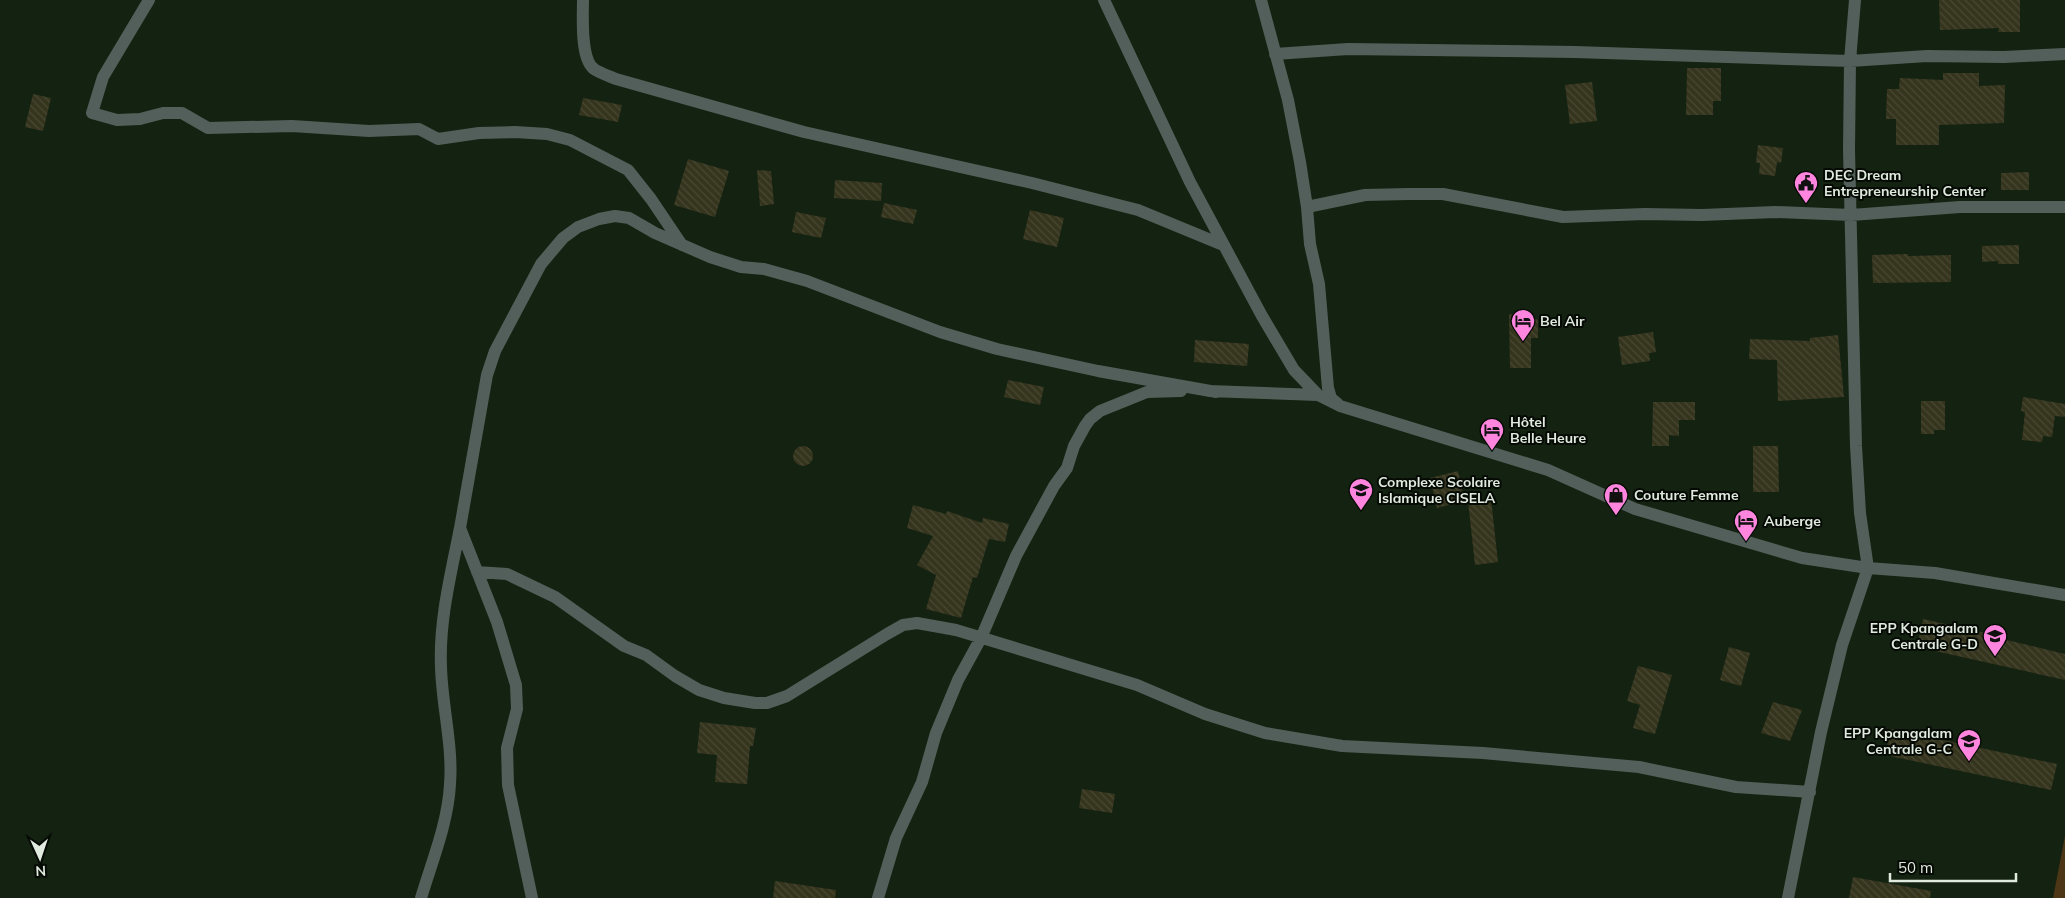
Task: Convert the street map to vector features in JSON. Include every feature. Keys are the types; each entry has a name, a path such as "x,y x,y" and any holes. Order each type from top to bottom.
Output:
{"street":[{"path":"150,0 103,77 92,113 117,120 140,119 163,113 182,113 208,128 292,126 369,131 420,129 438,139 479,133 515,132 547,134 570,140 628,170 682,244"},
{"path":"583,0 583,34 586,55 592,68 616,79 804,132 1032,183 1138,210 1223,245"},
{"path":"1104,0 1190,182 1223,245 1294,370 1318,395 1340,406 1548,470 1635,509 1802,558 1868,568 1935,573 2065,594"},
{"path":"1262,0 1288,100 1308,207 1310,244 1319,284 1328,388 1330,398 1340,406"},
{"path":"1788,898 1821,732 1842,645 1868,568 1860,513 1856,446 1850,61 1855,0"},
{"path":"1275,54 1348,49 1574,52 1850,61 1927,56 2004,57 2065,54"},
{"path":"1308,207 1365,195 1408,194 1443,194 1563,217 1775,212 1851,215 1960,207 2065,207"},
{"path":"421,898 445,817 450,784 449,746 441,667 442,623 487,375 494,351 541,264 563,238 578,227 599,219 615,216 629,218 655,233 710,257 740,267 764,269 806,280 940,332 997,349 1098,371 1216,392"},
{"path":"878,898 896,838 922,782 936,733 958,680 981,638 1016,556 1046,500 1067,468 1074,446 1090,419 1100,410 1147,392 1318,395"},
{"path":"460,528 497,622 516,685 517,710 507,748 508,784 532,898"},
{"path":"477,572 507,574 556,597 624,646 646,656 699,690 724,698 767,703 787,696 857,651 903,626 917,623 956,630 1137,685 1205,714 1265,733 1342,746 1482,753 1639,767 1736,787 1810,792"}],"shaded area":[{"path":"2065,836 2065,898 2053,898"}],"building":[{"path":"1939,0 2020,0 2020,32 1998,32 1999,28 1940,30"},
{"path":"1687,68 1721,68 1721,101 1713,101 1713,115 1686,115"},
{"path":"1943,73 1979,73 1979,86 2005,85 2004,123 1939,125 1939,145 1896,145 1896,119 1886,119 1887,89 1899,89 1900,78 1943,80"},
{"path":"1592,82 1597,121 1570,124 1565,85"},
{"path":"33,94 51,98 43,131 25,127"},
{"path":"583,98 622,105 618,122 579,115"},
{"path":"1758,145 1783,148 1781,163 1777,162 1775,176 1759,174 1760,163 1756,163"},
{"path":"688,159 729,171 715,217 674,205"},
{"path":"757,170 771,171 774,204 760,206"},
{"path":"2029,172 2029,190 2001,190 2001,173"},
{"path":"835,180 882,183 881,201 834,198"},
{"path":"884,203 917,210 913,224 881,217"},
{"path":"1030,210 1064,218 1057,247 1023,239"},
{"path":"796,212 826,218 821,238 792,232"},
{"path":"2019,245 2019,264 1998,264 1998,261 1982,262 1982,246"},
{"path":"1908,254 1908,256 1951,255 1951,282 1873,283 1872,255"},
{"path":"1509,314 1525,314 1538,320 1538,338 1531,338 1531,368 1510,368"},
{"path":"1653,332 1656,352 1649,353 1650,361 1622,365 1618,337"},
{"path":"1838,335 1844,397 1778,401 1777,360 1749,359 1750,339 1810,341 1810,338"},
{"path":"1195,340 1249,344 1247,366 1194,362"},
{"path":"1008,380 1044,387 1040,405 1004,397"},
{"path":"2023,397 2065,404 2065,417 2055,416 2052,437 2043,436 2042,442 2022,440 2025,412 2021,411"},
{"path":"1921,401 1945,401 1945,430 1934,430 1934,434 1921,434"},
{"path":"1653,402 1695,402 1695,420 1679,420 1679,436 1669,435 1669,446 1652,446"},
{"path":"803,446 810,449 813,456 810,463 803,466 796,463 793,456 796,449"},
{"path":"1753,446 1778,446 1779,492 1753,492"},
{"path":"1458,471 1465,501 1437,508 1430,478"},
{"path":"1491,499 1498,562 1475,565 1468,501"},
{"path":"913,505 946,514 947,511 982,523 983,518 1009,524 1005,542 989,539 977,578 973,577 961,618 926,609 936,575 917,565 933,536 907,528"},
{"path":"1923,619 2065,654 2065,680 1917,647"},
{"path":"1729,647 1750,653 1741,686 1720,680"},
{"path":"1638,666 1672,675 1655,734 1633,728 1640,705 1627,701"},
{"path":"1773,702 1802,710 1790,741 1761,733"},
{"path":"700,722 756,728 753,746 750,746 747,784 715,782 717,755 697,753"},
{"path":"1891,729 2057,764 2051,790 1885,755"},
{"path":"1082,789 1115,794 1112,813 1079,808"},
{"path":"1853,877 1931,891 1930,898 1849,898"},
{"path":"775,881 836,890 835,898 773,898"}],"place":[{"name":"DEC Dream Entrepreneurship Center","path":"1806,204"},
{"name":"Bel Air","path":"1523,342"},
{"name":"Hôtel Belle Heure","path":"1492,451"},
{"name":"Complexe Scolaire Islamique CISELA","path":"1361,511"},
{"name":"Couture Femme","path":"1616,516"},
{"name":"Auberge","path":"1746,542"},
{"name":"EPP Kpangalam Centrale G-D","path":"1995,657"},
{"name":"EPP Kpangalam Centrale G-C","path":"1969,762"}]}
